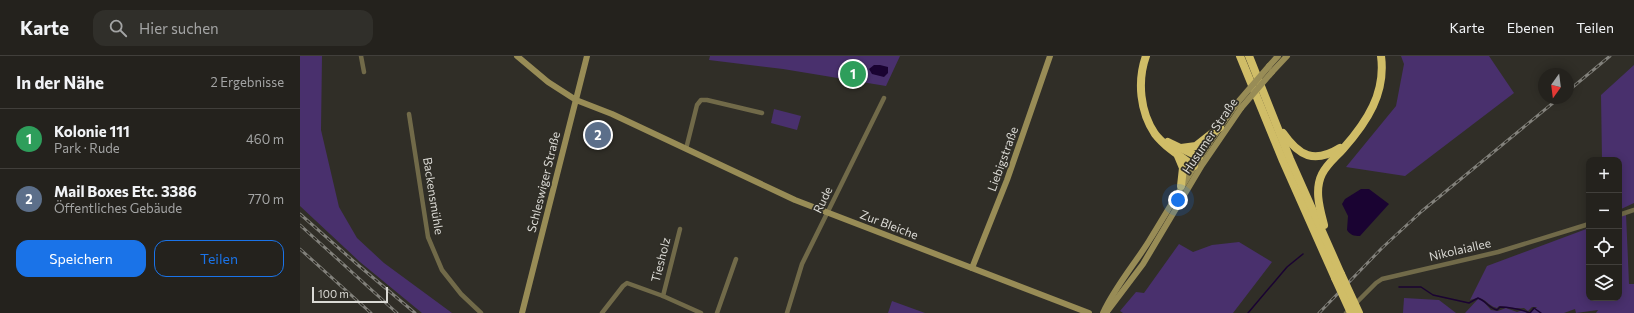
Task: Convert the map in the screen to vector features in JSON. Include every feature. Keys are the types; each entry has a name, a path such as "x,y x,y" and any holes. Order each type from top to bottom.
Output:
{"highway":[{"path":"1146,56 1142,73 1142,100 1149,122 1155,134 1198,166"},
{"path":"1240,56 1283,161 1338,276 1359,313"},
{"path":"1249,56 1275,123 1329,246"},
{"path":"1351,313 1329,246 1320,209 1319,183 1328,165 1350,141 1367,119 1377,97 1382,74 1380,56"},
{"path":"1275,123 1294,148 1309,156 1320,157 1331,154 1350,141"},
{"path":"1179,151 1196,146 1220,127"},
{"path":"1179,151 1199,157"},
{"path":"1179,151 1184,168 1181,186"}],"main road":[{"name":"Zur Bleiche","path":"517,56 548,82 576,100 827,214 1089,313"},
{"name":"Schleswiger Straße","path":"522,313 587,56"},
{"name":"Liebigstraße","path":"972,268 1008,180 1050,56"},
{"name":"Husumer Straße","path":"1104,313 1110,297 1138,258 1181,186 1198,166 1240,105 1278,56"},
{"name":"Husumer Straße","path":"1104,313 1157,242 1198,166 1199,157 1220,127 1287,56"}],"street":[{"path":"361,56 364,72"},
{"name":"Rude","path":"787,313 797,278 884,98"},
{"path":"686,149 697,105 701,100 707,100 762,113"},
{"name":"Backensmühle","path":"410,114 428,237 442,270 461,294 481,313"},
{"path":"1622,214 1634,210"},
{"name":"Nikolaiallee","path":"1346,313 1376,282 1382,278 1498,252 1586,225"},
{"name":"Tiesholz","path":"663,296 680,229"},
{"path":"717,313 736,259"},
{"path":"602,313 622,286 627,283 663,296 701,313"}],"shaded area":[{"path":"300,56 322,56 321,130 339,207 357,238 384,263 452,313 422,313 360,262 300,206"},
{"path":"710,56 900,56 886,86 783,69 709,60"},
{"path":"1401,56 1489,56 1514,93 1405,176 1346,167 1396,106 1404,64"},
{"path":"874,65 888,67 888,73 884,77 872,74 869,69"},
{"path":"1634,65 1634,203 1622,209 1622,157 1602,157 1601,95"},
{"path":"774,109 801,116 797,130 771,123"},
{"path":"1361,189 1369,189 1389,204 1360,236 1358,236 1351,234 1347,230 1348,216 1342,204 1345,199"},
{"path":"1626,214 1629,284 1634,284 1634,313 1596,313 1598,310 1576,313 1575,309 1564,313 1530,313 1537,307 1532,307 1528,311 1524,308 1499,306 1497,308 1479,298 1470,300 1487,266 1586,229 1586,301 1622,301 1622,216"},
{"path":"1239,242 1272,262 1233,313 1123,313 1120,311 1136,292 1144,293 1179,244 1193,252 1212,245"},
{"path":"1404,298 1439,300 1456,313 1403,313"},
{"path":"1478,299 1482,300 1491,310 1498,311 1506,308 1517,312 1523,310 1527,313 1465,313"},
{"path":"892,301 925,313 888,313"}],"waterway":[{"path":"1248,313 1287,267 1303,254"},
{"path":"1399,287 1421,287 1433,295 1469,303 1478,298 1497,310 1500,307 1504,307 1530,313 1534,308 1541,313"}],"railway":[{"path":"1574,86 1610,56"},
{"path":"1319,313 1382,248 1422,211 1552,104"},
{"path":"300,214 415,313"},
{"path":"300,225 397,313"},
{"path":"300,249 371,313"}],"place":[{"name":"Kolonie 111","path":"853,74"},
{"name":"Mail Boxes Etc. 3386","path":"598,135"}]}
